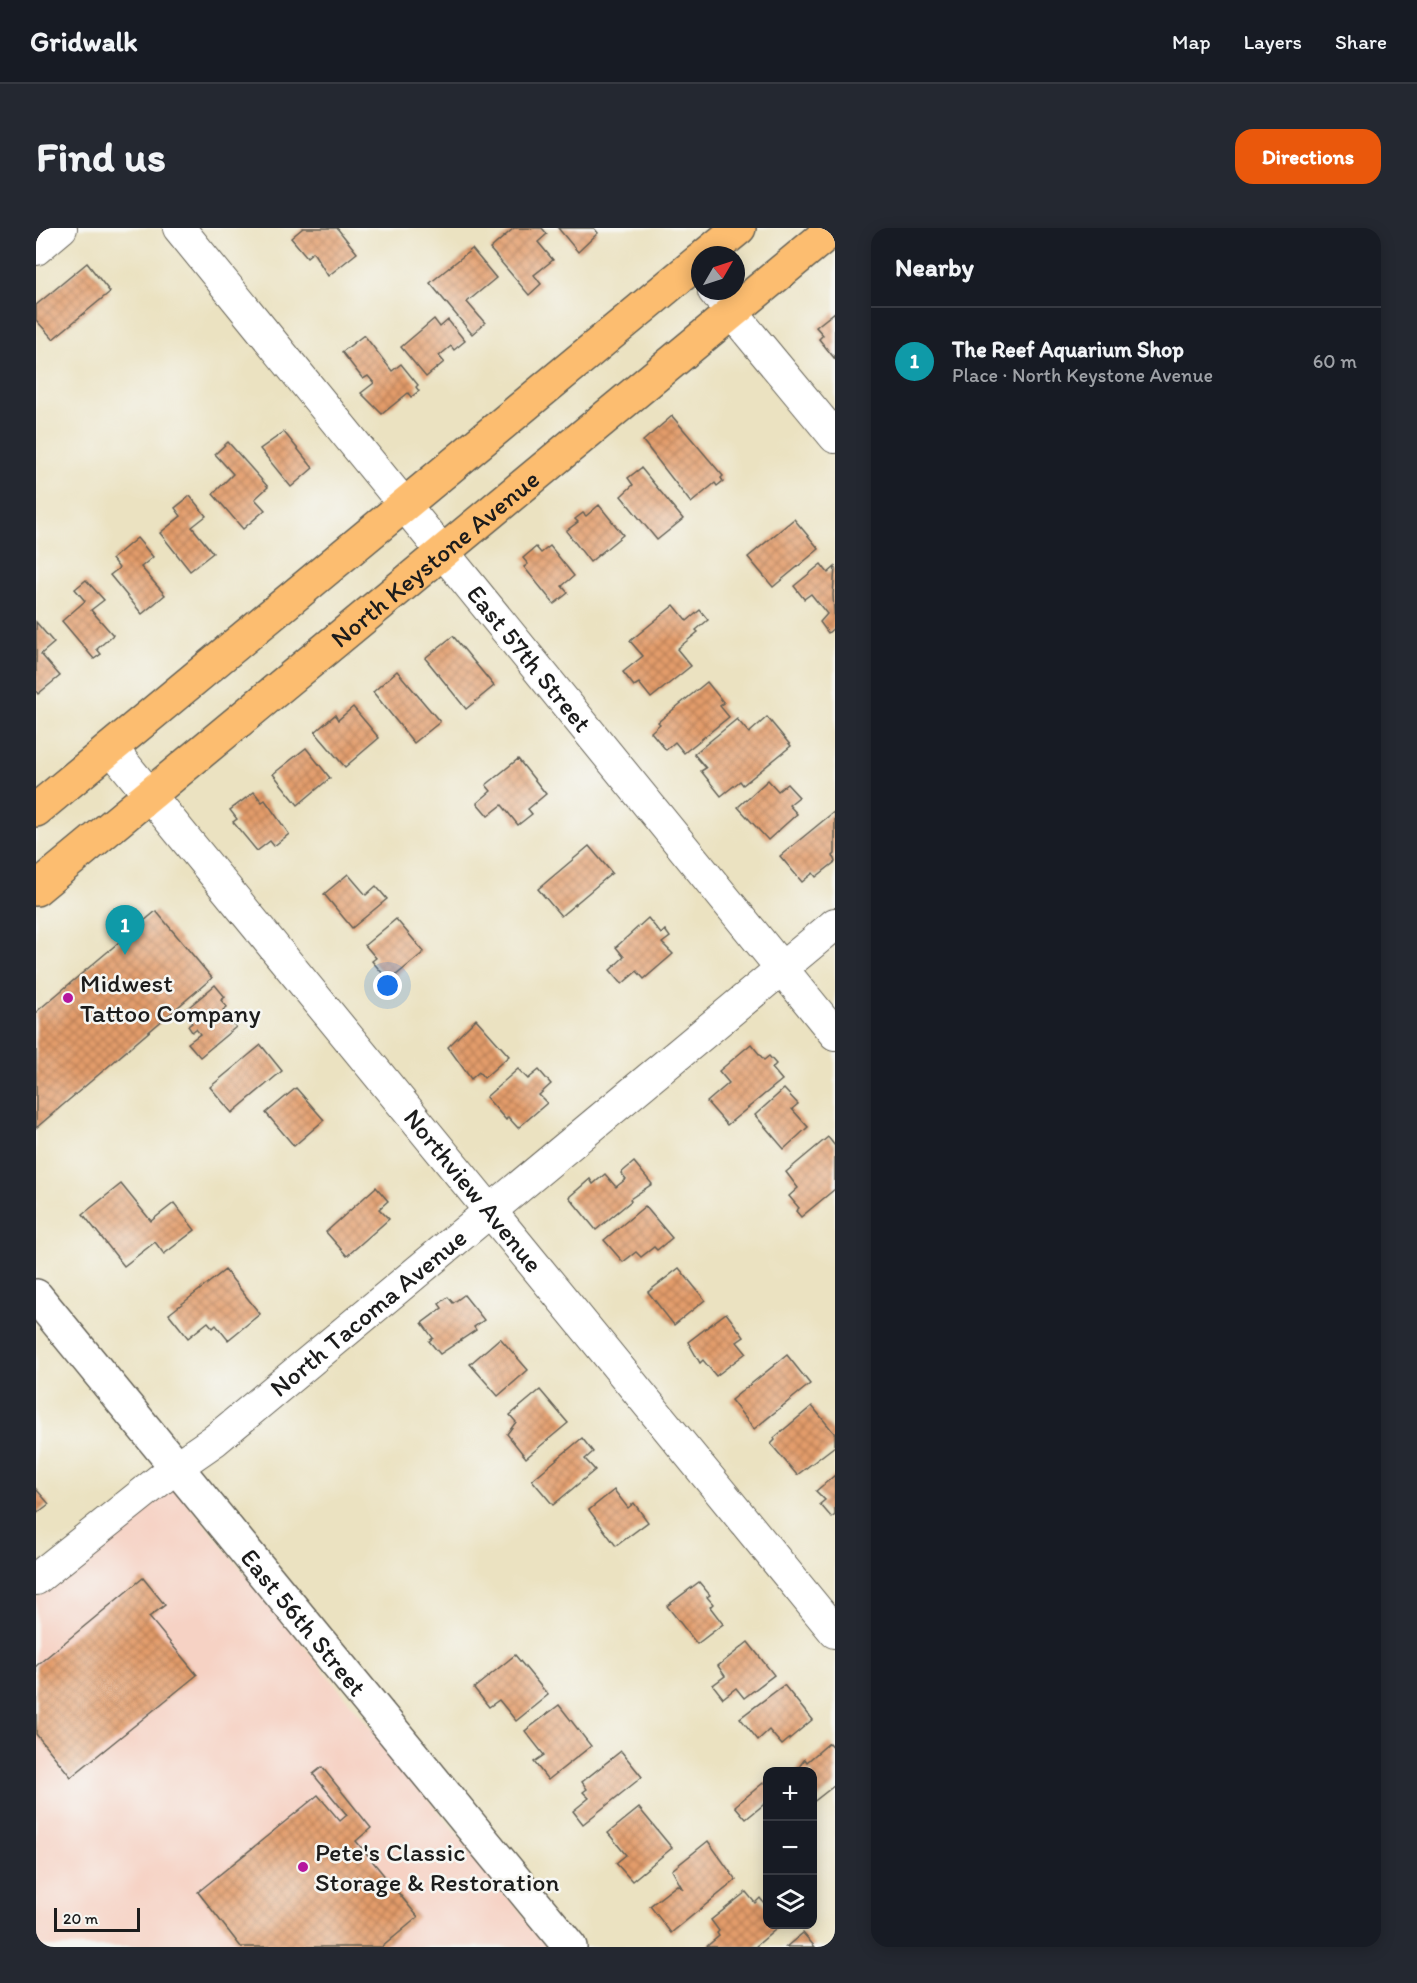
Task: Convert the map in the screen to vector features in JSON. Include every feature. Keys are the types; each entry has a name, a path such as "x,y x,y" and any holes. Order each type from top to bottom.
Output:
{"main road":[{"path":"720,246 739,228"},
{"name":"North Keystone Avenue","path":"36,889 443,552 723,302 834,228"},
{"path":"36,810 404,505 691,271"}],"street":[{"path":"36,249 61,228"},
{"name":"East 57th Street","path":"179,228 835,1034"},
{"path":"723,302 835,437"},
{"name":"Northview Avenue","path":"111,748 835,1632"},
{"name":"North Tacoma Avenue","path":"36,1579 176,1467 215,1440 835,924"},
{"name":"East 56th Street","path":"36,1296 570,1947"}],"shaded area":[{"path":"174,1486 549,1947 36,1947 36,1598"}],"building":[{"path":"303,228 337,228 357,253 328,276 313,252 307,257 291,238"},
{"path":"514,228 542,228 547,234 538,242 553,260 534,275 541,284 529,295 490,249"},
{"path":"558,228 594,228 598,233 578,252"},
{"path":"472,249 496,278 467,302 485,323 472,334 430,283"},
{"path":"87,263 110,292 53,339 36,320 36,305"},
{"path":"835,312 835,359 819,339 823,335 816,327"},
{"path":"434,319 440,327 448,320 465,341 454,350 451,346 439,356 444,362 426,377 401,347"},
{"path":"364,335 392,371 401,364 418,385 416,387 419,391 411,397 408,393 382,414 361,393 374,383 368,376 363,379 342,352"},
{"path":"672,416 723,476 721,478 723,481 717,486 715,483 691,503 643,441"},
{"path":"284,432 313,468 291,487 260,449"},
{"path":"228,442 268,487 255,499 265,510 243,529 213,494 233,474 215,454"},
{"path":"641,468 683,519 657,540 621,496 633,485 628,478"},
{"path":"190,496 206,516 192,527 213,553 190,571 160,533 181,516 175,508"},
{"path":"599,505 623,535 590,562 566,531 578,522 575,519 583,513 586,516"},
{"path":"794,519 819,549 773,587 748,557"},
{"path":"137,538 153,557 141,567 165,595 142,614 110,575 119,568 112,559"},
{"path":"550,546 574,576 562,586 568,593 554,604 524,567 528,564 523,558 536,547 541,553"},
{"path":"821,564 828,573 835,567 833,595 835,627 828,633 820,622 827,614 811,594 804,599 794,586"},
{"path":"86,580 104,600 91,610 113,635 97,649 101,654 94,659 62,621 85,601 75,589"},
{"path":"674,605 687,621 700,610 708,620 696,630 698,632 677,649 691,666 651,698 639,683 634,686 623,672 643,656 630,641"},
{"path":"36,622 54,643 41,654 60,676 38,694 36,691"},
{"path":"453,636 494,686 466,709 425,658"},
{"path":"397,671 440,722 414,743 373,692"},
{"path":"707,682 724,703 720,706 729,717 684,753 675,742 666,750 651,732 660,724 658,722"},
{"path":"353,707 379,738 345,767 315,732 335,715 338,720"},
{"path":"767,717 791,746 743,785 740,781 721,796 701,771 706,768 694,754 737,719 749,733"},
{"path":"306,748 330,778 298,805 273,774"},
{"path":"518,759 546,794 528,809 532,814 518,825 502,805 488,816 477,803 491,791 486,785"},
{"path":"768,780 778,791 787,784 799,797 789,805 797,814 768,840 738,807"},
{"path":"254,792 262,802 265,800 289,834 274,846 270,841 257,851 233,822 237,819 230,810"},
{"path":"835,811 835,854 833,856 835,862 816,877 813,873 802,882 780,856"},
{"path":"589,846 612,873 561,916 538,889"},
{"path":"348,874 366,895 376,886 387,899 352,928 324,894"},
{"path":"156,911 212,978 36,1128 36,1012"},
{"path":"648,918 661,934 665,930 670,937 662,943 673,954 644,979 637,971 622,984 610,970 624,957 616,947"},
{"path":"396,919 424,952 389,981 372,961 376,958 365,945"},
{"path":"215,985 225,997 221,1000 227,1007 223,1010 236,1027 200,1057 188,1043 200,1034 196,1029 192,1032 188,1026 192,1023 183,1012"},
{"path":"476,1019 509,1056 484,1078 479,1072 471,1079 448,1047"},
{"path":"751,1044 764,1060 769,1056 776,1064 772,1068 782,1080 727,1125 707,1102 729,1083 719,1071"},
{"path":"261,1045 282,1071 232,1113 210,1087"},
{"path":"518,1069 528,1079 539,1070 551,1084 539,1095 547,1103 518,1128 508,1117 506,1120 486,1097"},
{"path":"296,1088 324,1120 294,1146 266,1113"},
{"path":"784,1089 798,1104 792,1109 808,1127 784,1149 755,1115"},
{"path":"828,1137 835,1146 835,1189 801,1217 796,1211 799,1208 789,1196 798,1188 786,1172"},
{"path":"634,1162 652,1184 630,1199 631,1201 596,1230 569,1197 590,1179 593,1184 605,1174 616,1187 626,1179 621,1173"},
{"path":"121,1184 151,1221 174,1203 195,1230 164,1254 155,1242 124,1266 83,1214"},
{"path":"376,1187 388,1201 379,1209 389,1219 347,1256 326,1232"},
{"path":"645,1206 672,1238 657,1250 654,1247 641,1257 636,1252 623,1262 604,1240"},
{"path":"679,1268 705,1300 674,1325 648,1292"},
{"path":"225,1270 260,1314 228,1340 216,1325 213,1328 208,1322 188,1338 169,1314"},
{"path":"464,1295 484,1320 474,1327 476,1330 440,1354 429,1341 433,1338 422,1323 442,1308 439,1304 448,1297 453,1303"},
{"path":"726,1313 744,1337 737,1342 746,1353 716,1376 703,1360 700,1363 688,1342"},
{"path":"500,1338 528,1370 498,1396 470,1364"},
{"path":"787,1355 810,1384 754,1429 731,1400"},
{"path":"540,1390 568,1423 526,1458 507,1434 516,1422 510,1415"},
{"path":"812,1406 835,1434 835,1446 797,1475 771,1444 774,1438"},
{"path":"582,1438 593,1452 585,1459 595,1470 553,1505 532,1480"},
{"path":"835,1475 835,1515 832,1518 820,1504 825,1500 816,1491"},
{"path":"36,1489 49,1504 36,1514"},
{"path":"614,1490 628,1508 634,1503 648,1522 616,1546 589,1510"},
{"path":"143,1578 165,1605 149,1617 197,1675 71,1777 36,1734 36,1666"},
{"path":"699,1582 710,1595 707,1597 713,1604 710,1607 723,1624 697,1644 667,1606"},
{"path":"748,1642 774,1675 744,1698 736,1688 723,1698 713,1685 725,1676 718,1666"},
{"path":"515,1655 548,1695 516,1721 499,1700 489,1707 474,1688"},
{"path":"784,1685 812,1720 782,1745 769,1730 758,1740 740,1718"},
{"path":"559,1705 591,1746 548,1780 534,1762 544,1755 525,1731"},
{"path":"829,1743 835,1750 835,1785 817,1799 817,1767 799,1767 805,1759 807,1762"},
{"path":"621,1751 642,1777 583,1824 573,1811 589,1798 583,1792 587,1789 582,1782"},
{"name":"Pete's Classic Storage & Restoration","path":"322,1767 371,1828 356,1841 418,1917 382,1947 241,1947 198,1892 318,1795 340,1821 347,1815 313,1774"},
{"path":"763,1783 763,1805 746,1819 735,1806"},
{"path":"639,1808 672,1848 632,1881 616,1863 626,1855 608,1833"},
{"path":"708,1841 736,1880 671,1933 650,1906 677,1885 682,1888 672,1870"},
{"path":"746,1892 755,1903 760,1898 763,1902 763,1929 776,1929 755,1947 706,1947 719,1936 717,1933 719,1931 711,1920"},
{"path":"803,1933 815,1947 786,1947"}],"place":[{"name":"The Reef Aquarium Shop","path":"125,955"},
{"name":"Midwest Tattoo Company","path":"68,998"},
{"name":"Pete's Classic Storage & Restoration","path":"303,1867"}]}
